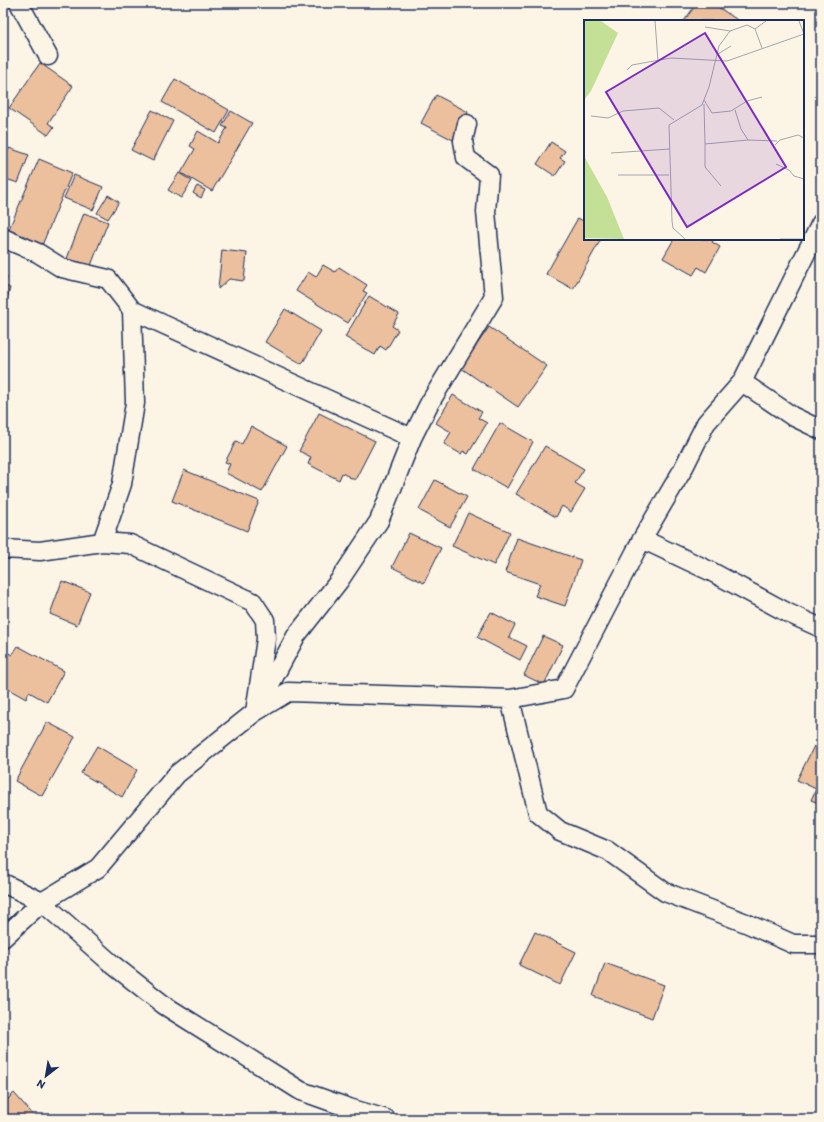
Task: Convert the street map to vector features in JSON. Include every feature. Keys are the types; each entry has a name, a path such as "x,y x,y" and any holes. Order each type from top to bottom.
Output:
{"street":[{"path":"19,3 48,56"},
{"path":"255,712 296,636 339,581 379,521 412,438 429,404 494,296 486,212 489,175 466,158 463,141 467,124"},
{"path":"3,938 42,902 98,868 177,774 255,712 288,692 510,699 564,689 642,539 682,472 706,423 742,382 821,223"},
{"path":"3,238 38,253 62,268 108,279 132,310 412,438"},
{"path":"102,542 122,484 135,404 132,310"},
{"path":"742,382 792,416 821,430"},
{"path":"642,539 712,572 788,613 821,628"},
{"path":"3,549 40,550 102,542 130,544 253,602 265,620 263,657 255,712"},
{"path":"510,699 538,813 560,831 608,851 665,892 746,923 793,944 821,944"},
{"path":"3,883 42,902 112,964 164,1005 301,1091 386,1119"}],"building":[{"path":"697,3 712,3 738,20 685,20"},
{"path":"40,63 73,86 48,123 54,127 48,135 9,108"},
{"path":"175,79 229,110 216,133 162,102"},
{"path":"436,95 468,112 453,140 421,123"},
{"path":"152,110 173,121 153,161 131,150"},
{"path":"231,111 252,123 212,191 181,173 195,149 190,146 198,131 218,143 227,128 222,126"},
{"path":"551,142 565,151 560,158 565,161 555,176 537,164"},
{"path":"9,148 29,155 18,183 3,178 3,163"},
{"path":"39,159 72,173 40,250 6,236"},
{"path":"179,173 192,181 181,198 168,190"},
{"path":"74,175 103,187 93,210 64,198"},
{"path":"197,186 205,190 201,198 193,193"},
{"path":"108,195 119,202 108,219 97,213"},
{"path":"84,213 108,222 88,273 65,264"},
{"path":"578,218 584,221 584,240 600,240 573,289 546,274"},
{"path":"673,240 713,240 712,242 720,247 706,272 698,267 693,275 663,258"},
{"path":"222,250 247,253 244,281 229,279 218,289"},
{"path":"323,265 335,272 339,267 367,285 363,291 367,293 348,323 296,291 308,272 316,277"},
{"path":"3,275 7,277 5,286 10,288 3,315"},
{"path":"369,296 399,314 392,326 398,330 386,350 380,346 375,355 345,337"},
{"path":"285,309 321,331 302,364 265,342"},
{"path":"489,327 547,366 518,407 461,368"},
{"path":"453,395 482,412 478,418 487,423 468,454 463,451 461,454 444,444 451,432 436,423"},
{"path":"319,413 375,441 355,480 342,473 339,480 308,464 311,457 299,451"},
{"path":"500,423 533,442 507,488 474,469"},
{"path":"251,426 287,446 262,492 226,473 230,464 225,462 236,441 242,444"},
{"path":"545,446 584,469 575,483 585,489 571,512 562,506 556,517 516,494"},
{"path":"184,470 259,501 247,531 172,501"},
{"path":"435,480 467,497 450,527 419,510"},
{"path":"468,513 510,532 494,565 452,546"},
{"path":"409,533 441,548 424,583 392,567"},
{"path":"517,538 581,560 565,606 535,596 540,584 505,572"},
{"path":"62,581 90,592 77,625 50,614"},
{"path":"491,612 515,625 509,637 527,646 520,660 477,637"},
{"path":"543,636 563,645 544,685 524,675"},
{"path":"18,646 64,671 47,702 29,692 26,699 3,686 3,654 5,651 12,655"},
{"path":"47,722 75,737 42,796 15,781"},
{"path":"97,746 137,770 122,797 81,773"},
{"path":"814,746 821,750 821,804 811,800 816,789 797,780"},
{"path":"535,932 576,952 560,985 519,965"},
{"path":"605,963 664,985 652,1018 593,996"},
{"path":"14,1093 37,1119 3,1119 3,1094 8,1099"}]}
